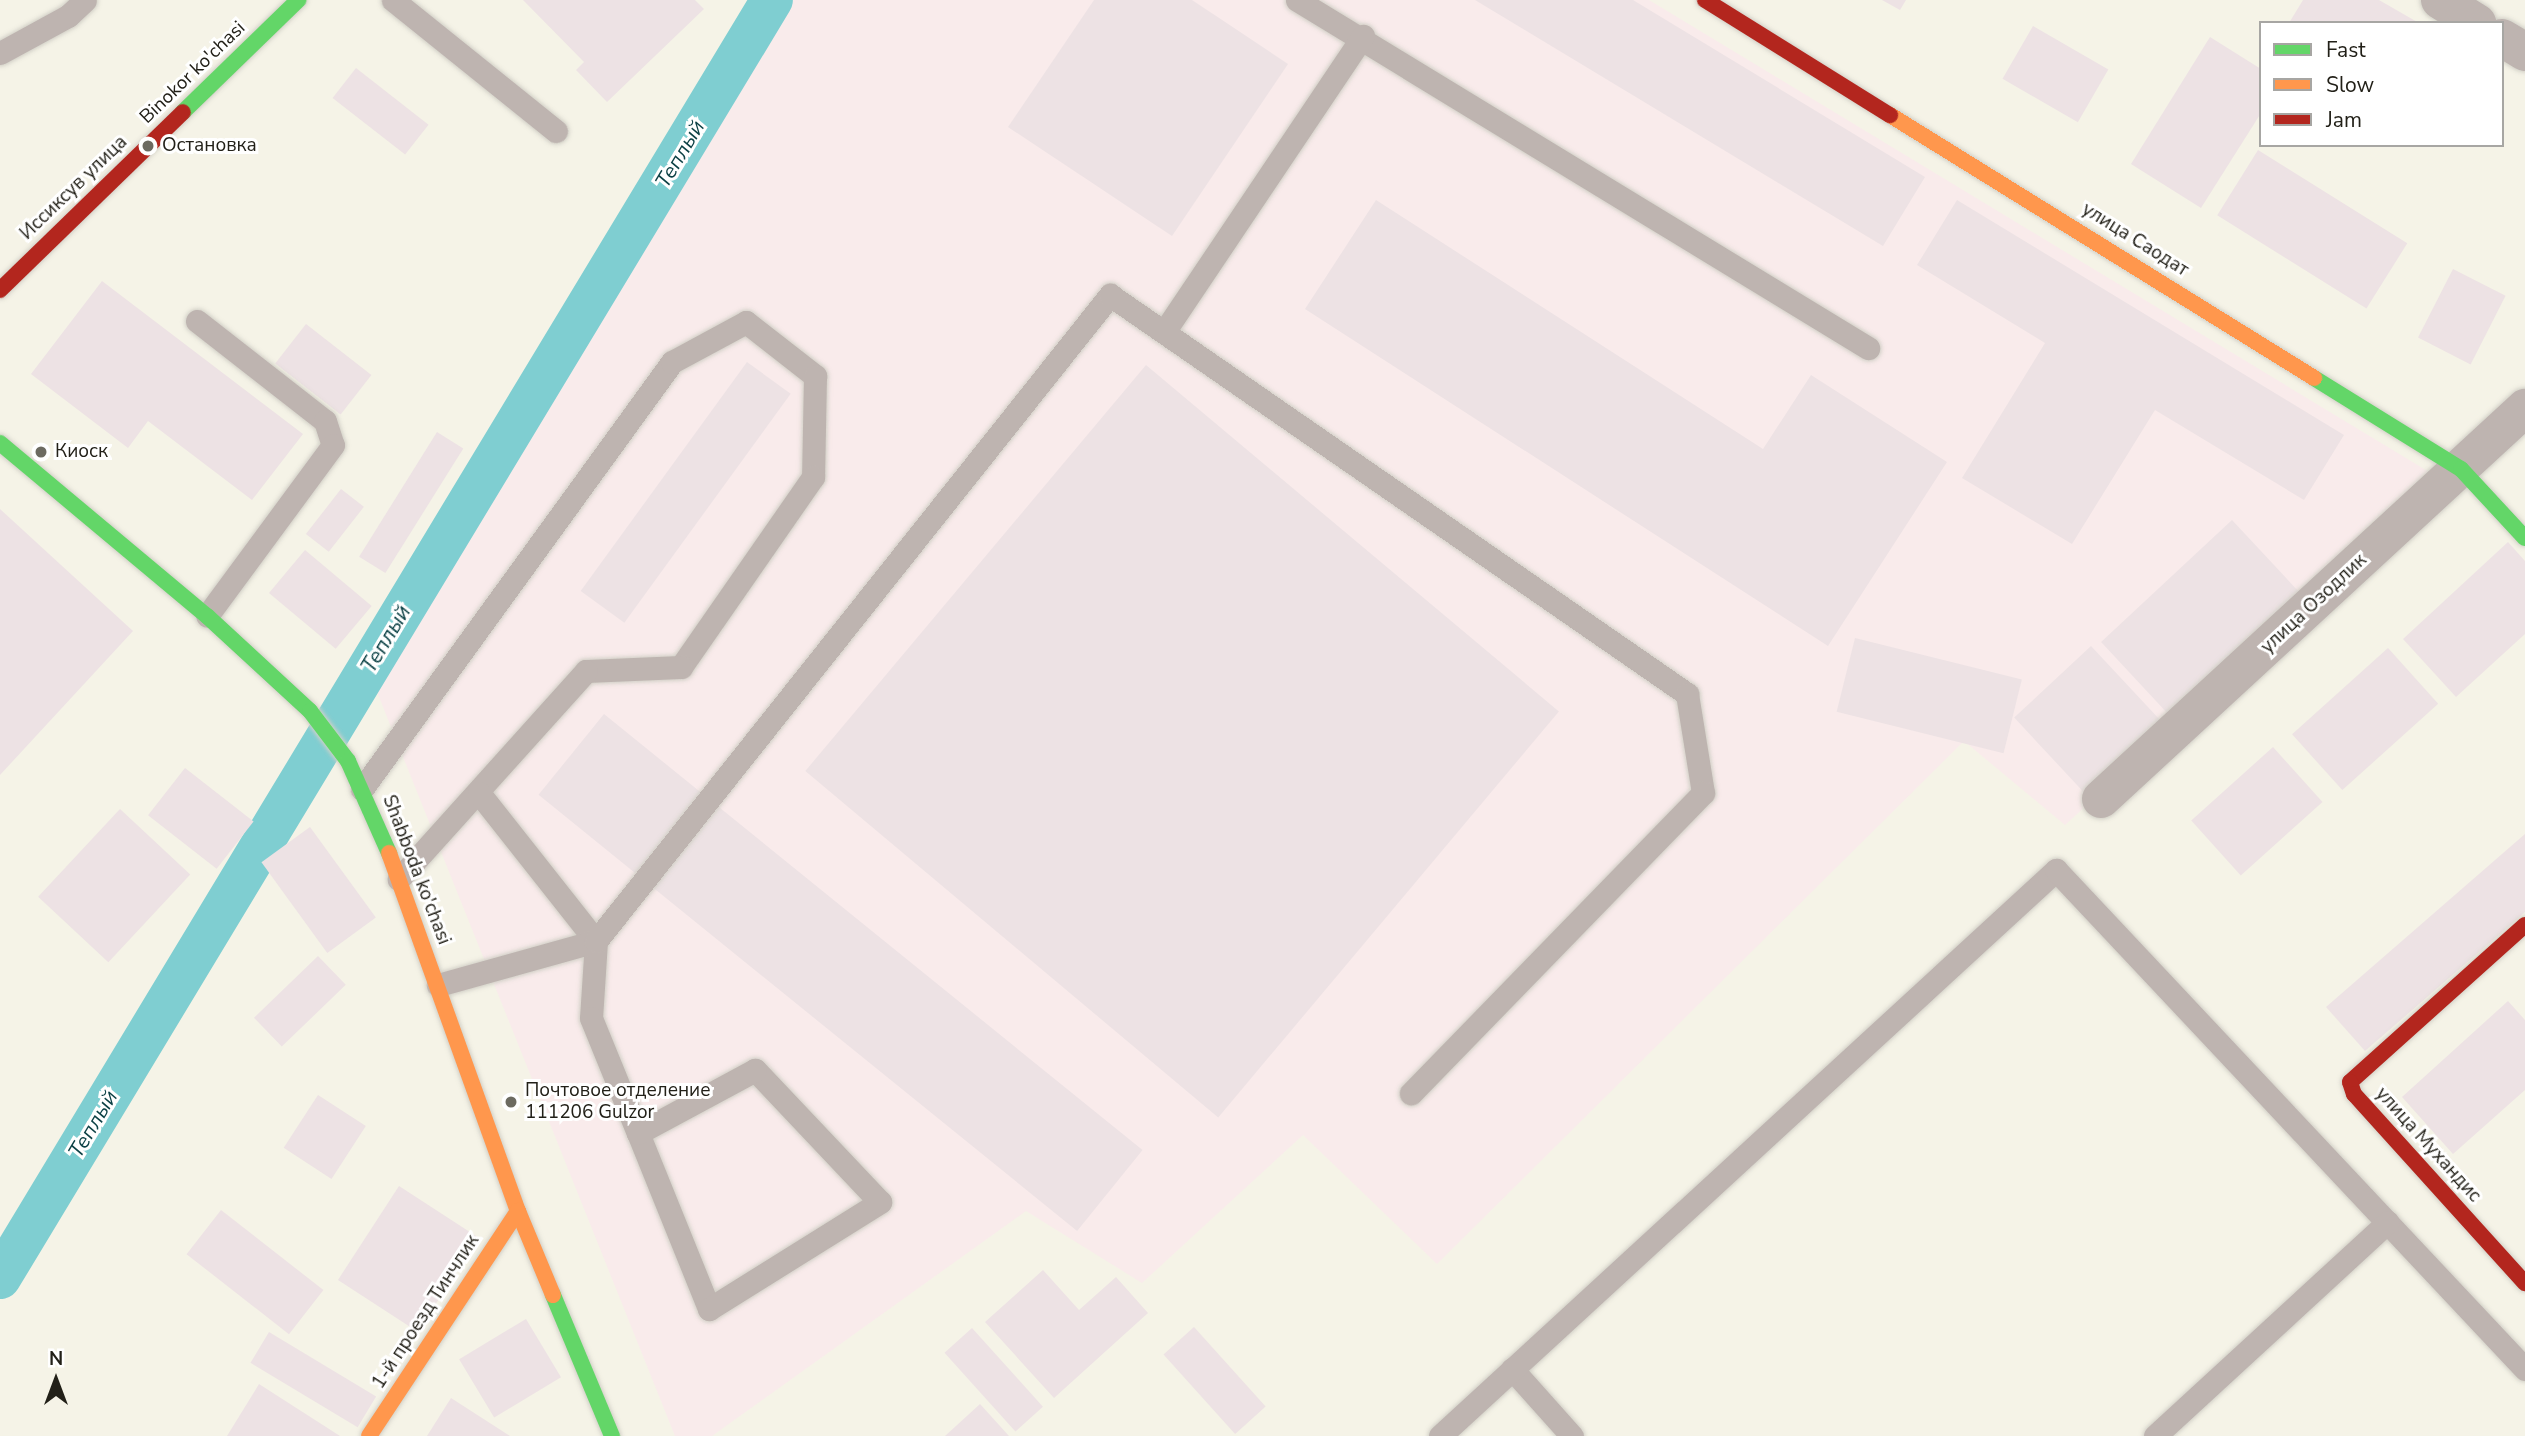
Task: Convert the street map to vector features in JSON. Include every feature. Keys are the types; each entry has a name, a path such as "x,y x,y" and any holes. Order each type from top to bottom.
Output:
{"street":[{"name":"Binokor ko'chasi","path":"148,146 298,0"},
{"name":"улица Саодат","path":"1705,0 2461,469 2525,538"},
{"path":"2440,0 2474,21"},
{"path":"2504,39 2525,52"},
{"name":"Иссиксув улица","path":"0,290 148,146"},
{"name":"улица Озодлик","path":"2101,799 2525,408"},
{"name":"Shabboda ko'chasi","path":"0,443 207,616 310,711 331,735 362,789 400,880 518,1211 612,1436"},
{"name":"улица Мухандис","path":"2525,925 2350,1082 2354,1094 2525,1283"},
{"name":"1-й проезд Тинчлик","path":"369,1436 518,1211"}],"lane":[{"path":"0,53 68,16 85,0"},
{"path":"393,0 556,131"},
{"path":"1297,0 1363,36 1868,348"},
{"path":"1164,332 1363,36"},
{"path":"638,1133 755,1070 880,1202 709,1309 591,1018 596,941 1110,295 1687,694 1703,793 1412,1093"},
{"path":"197,321 325,421 333,445 207,616"},
{"path":"362,789 672,362 746,323 815,376 813,477 681,667 586,671 400,880"},
{"path":"479,793 596,941"},
{"path":"1440,1436 2056,870 2525,1369"},
{"path":"438,985 596,941"},
{"path":"2155,1436 2388,1223"},
{"path":"1512,1369 1572,1436"}],"shaded area":[{"path":"778,0 1649,0 2444,481 2065,825 1964,741 1437,1264 1303,1135 1142,1283 1026,1211 712,1436 675,1436 375,687"}],"building":[{"path":"523,0 695,0 704,9 607,102 576,70 584,62"},
{"path":"1094,0 1192,0 1288,64 1172,236 1008,127"},
{"path":"1475,0 1633,0 1925,177 1883,246"},
{"path":"1882,0 1906,0 1900,10"},
{"path":"2303,0 2379,0 2416,21 2290,21"},
{"path":"2033,26 2108,69 2078,122 2002,79"},
{"path":"2210,37 2259,68 2259,116 2201,208 2131,164"},
{"path":"356,68 428,125 405,155 333,98"},
{"path":"2258,150 2407,243 2366,309 2217,215"},
{"path":"1376,200 1763,449 1811,375 1947,462 1828,646 1305,309"},
{"path":"1957,200 2344,435 2304,500 2155,410 2072,544 1962,478 2045,343 1917,265"},
{"path":"2453,269 2506,296 2471,364 2418,338"},
{"path":"102,281 303,434 252,500 148,421 128,448 31,374"},
{"path":"306,324 371,375 341,415 275,363"},
{"path":"747,362 791,394 624,623 581,591"},
{"path":"1146,365 1559,711 1218,1117 805,771"},
{"path":"437,432 463,448 385,573 359,557"},
{"path":"341,489 364,507 329,552 306,534"},
{"path":"0,509 133,631 0,775"},
{"path":"2232,520 2300,593 2169,715 2101,642"},
{"path":"2508,542 2525,561 2525,634 2456,697 2403,639"},
{"path":"305,550 372,606 336,649 269,593"},
{"path":"1855,638 2022,680 2004,753 1837,712"},
{"path":"2091,646 2161,721 2084,793 2014,718"},
{"path":"2388,648 2438,704 2342,790 2292,734"},
{"path":"604,714 1143,1150 1077,1231 539,795"},
{"path":"2273,747 2323,802 2241,876 2191,821"},
{"path":"185,768 254,822 217,869 148,815"},
{"path":"120,809 190,874 108,962 38,897"},
{"path":"310,827 376,918 327,953 261,862"},
{"path":"2525,834 2525,912 2365,1051 2326,1007"},
{"path":"318,956 346,985 282,1047 254,1018"},
{"path":"2508,1001 2525,1020 2525,1090 2453,1154 2402,1097"},
{"path":"318,1095 366,1126 331,1179 284,1148"},
{"path":"399,1186 479,1238 418,1332 338,1280"},
{"path":"221,1210 323,1290 289,1334 187,1254"},
{"path":"1043,1270 1079,1310 1116,1277 1148,1313 1054,1398 985,1322"},
{"path":"526,1319 561,1377 494,1417 459,1359"},
{"path":"1194,1327 1266,1407 1235,1434 1164,1354"},
{"path":"972,1328 1043,1407 1015,1432 945,1353"},
{"path":"269,1332 376,1396 358,1427 250,1363"},
{"path":"259,1384 340,1436 227,1436"},
{"path":"451,1398 510,1436 427,1436"},
{"path":"980,1404 1009,1436 945,1436"}],"waterway":[{"name":"Теплый","path":"0,1278 772,0"}],"traffic: fast":[{"path":"183,112 298,0"},
{"path":"2314,378 2461,469 2525,538"},
{"path":"0,443 207,616 310,711 348,761 389,853"},
{"path":"553,1295 612,1436"}],"traffic: slow":[{"path":"1890,115 2314,378"},
{"path":"389,853 518,1211 553,1295"},
{"path":"369,1436 518,1211"}],"traffic: jam":[{"path":"1705,0 1890,115"},
{"path":"0,290 183,112"},
{"path":"2525,925 2350,1082 2354,1094 2525,1283"}],"place":[{"name":"Остановка","path":"148,146"},
{"name":"Киоск","path":"41,452"},
{"name":"Почтовое отделение 111206 Gulzor","path":"511,1102"}]}
